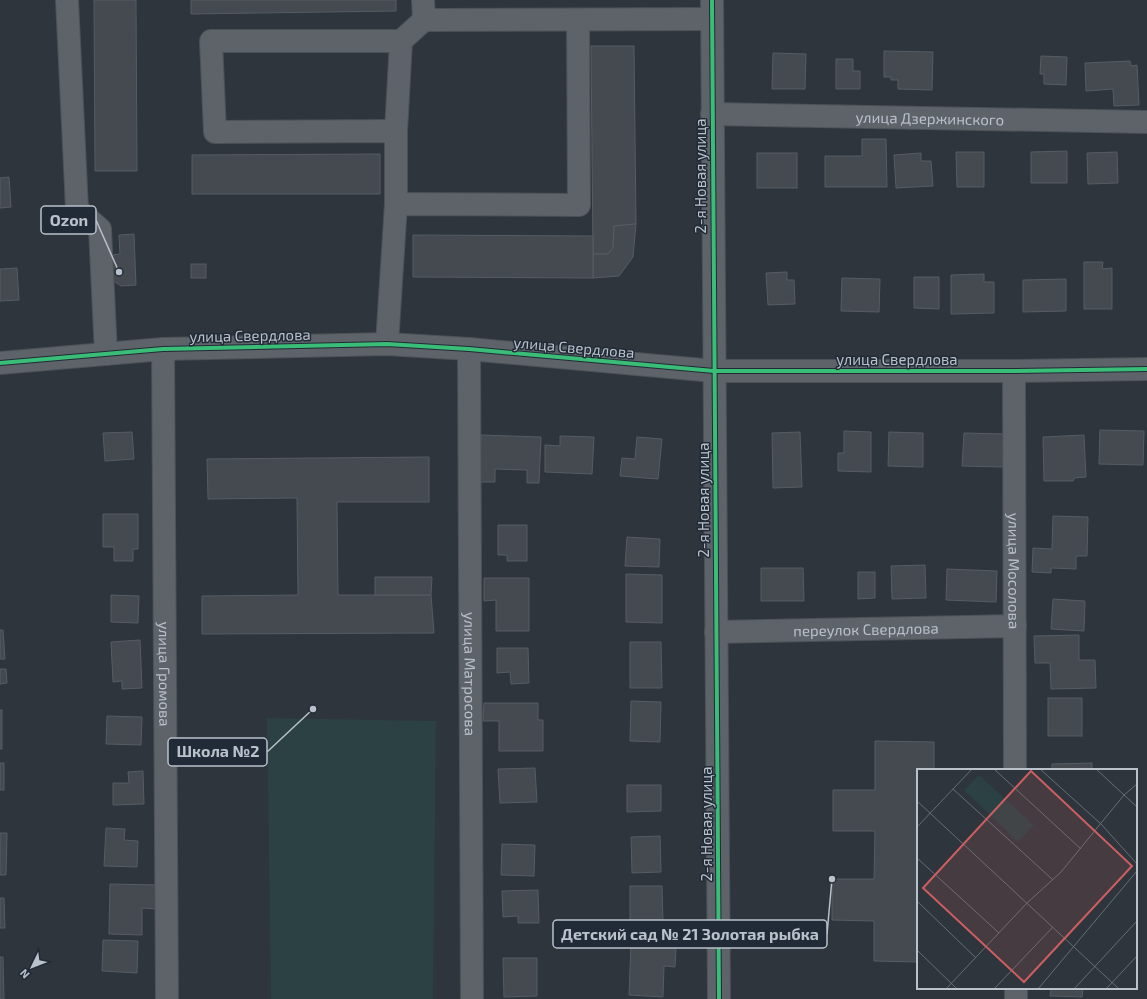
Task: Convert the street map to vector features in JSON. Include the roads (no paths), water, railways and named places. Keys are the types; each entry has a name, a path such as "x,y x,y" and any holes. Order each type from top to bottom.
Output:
{"street":[{"path":"67,0 77,209 100,229 106,354"},
{"path":"388,344 396,204 396,131 401,41 424,10 578,20 712,10"},
{"name":"2-я Новая улица","path":"712,10 719,999"},
{"path":"396,204 579,205 578,20"},
{"path":"396,131 215,132 211,41 401,41"},
{"name":"улица Дзержинского","path":"712,114 1147,122"},
{"name":"улица Свердлова","path":"0,363 163,349 388,344 714,371 1014,371 1147,369"},
{"name":"улица Громова","path":"163,349 167,999"},
{"name":"улица Матросова","path":"469,350 472,999"},
{"name":"улица Мосолова","path":"1014,371 1015,769"},
{"name":"переулок Свердлова","path":"716,632 1015,626"}],"place":[{"name":"Ozon","path":"119,272"},
{"name":"Школа №2","path":"313,709"},
{"name":"Детский сад № 21 Золотая рыбка","path":"832,879"}]}
